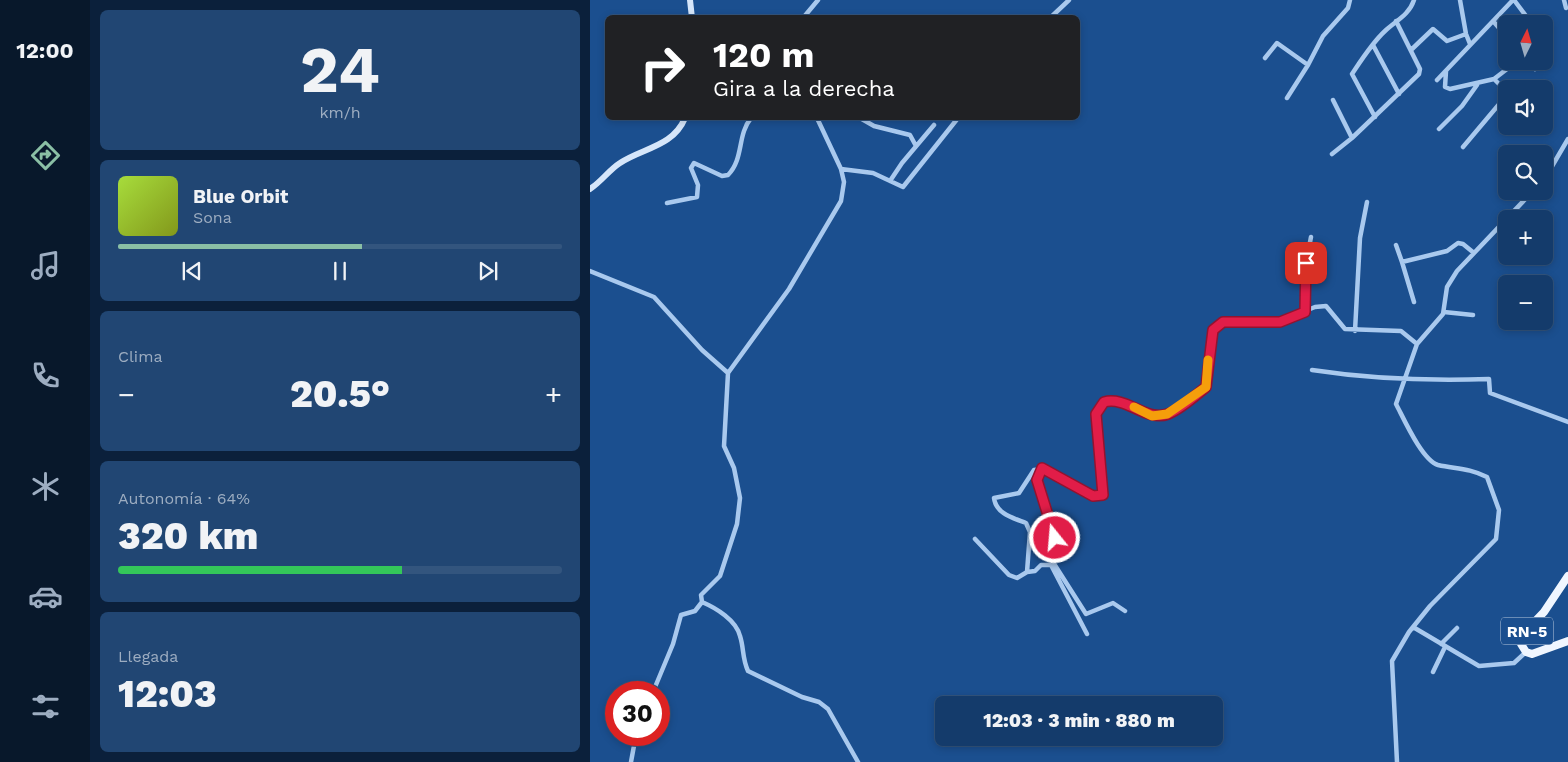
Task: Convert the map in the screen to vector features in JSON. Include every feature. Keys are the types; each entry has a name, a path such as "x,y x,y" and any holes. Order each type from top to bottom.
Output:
{"main road":[{"name":"RN-5","path":"1568,576 1544,612 1526,631 1521,644 1526,652 1532,654 1568,641"}],"street":[{"path":"690,0 692,15"},
{"path":"806,15 818,0"},
{"path":"1053,15 1069,0"},
{"path":"1287,98 1308,66 1323,36 1348,8 1350,0"},
{"path":"1375,117 1352,74 1372,45 1396,21 1410,11 1414,0"},
{"path":"1460,0 1466,34 1470,44"},
{"path":"1437,80 1514,0 1525,15"},
{"path":"1564,0 1566,8"},
{"path":"1332,154 1352,138 1414,80 1420,69 1396,21"},
{"path":"1493,21 1498,27"},
{"path":"1411,50 1433,29 1447,41 1466,34"},
{"path":"1265,58 1277,43 1308,66"},
{"path":"1372,45 1399,94"},
{"path":"1446,70 1446,88 1477,85 1494,79 1506,70"},
{"path":"1463,147 1506,96 1504,89 1494,79"},
{"path":"1439,129 1462,106 1477,85"},
{"path":"1333,100 1352,138"},
{"path":"590,189 620,162 658,146 678,130 684,120"},
{"path":"667,203 697,197 698,184 691,168 694,163 722,176 728,175 739,158 740,142 751,120"},
{"path":"658,681 673,644 681,615 695,611 702,602 701,594 720,576 737,524 740,498 734,468 724,446 728,374 789,289 824,233 841,201 844,182 841,169 818,120"},
{"path":"864,120 874,126 924,138"},
{"path":"841,169 874,173 903,187 956,120"},
{"path":"890,181 934,125"},
{"path":"910,135 916,146"},
{"path":"1553,165 1568,139"},
{"path":"1516,210 1525,200"},
{"path":"1355,331 1360,238 1367,202"},
{"path":"1397,762 1392,661 1413,627 1446,588 1496,539 1499,510 1487,477 1461,467 1436,464 1428,457 1396,404 1417,344 1444,312 1447,287 1457,271 1498,230"},
{"path":"1305,312 1306,263 1311,237"},
{"path":"1402,262 1447,251 1458,243 1463,244 1474,253"},
{"path":"1396,244 1414,302"},
{"path":"590,271 654,297 702,350 728,374"},
{"path":"1026,572 1030,532 1026,523 1004,515 995,505 994,498 1019,493 1034,470 1042,468 1093,496 1103,495 1096,414 1104,402 1112,400 1139,409 1152,416 1167,414 1206,387 1213,330 1223,322 1280,322 1315,307 1326,306 1345,329 1355,331 1401,331 1417,344"},
{"path":"1444,312 1473,314"},
{"path":"1312,370 1351,376 1406,379 1489,379 1490,393 1568,422"},
{"path":"1042,468 1037,480 1055,538 1044,548 1086,614 1113,603 1125,611"},
{"path":"975,539 1009,575 1017,578 1026,572 1035,571 1041,565 1051,565 1087,634"},
{"path":"702,602 725,615 740,635 742,659 748,671 828,709 858,762"},
{"path":"1413,627 1443,646 1484,666 1514,663 1526,652"},
{"path":"1433,672 1443,646 1457,628"},
{"path":"631,762 634,746"}],"slow traffic":[{"path":"1134,407 1152,416 1167,414 1188,401 1206,387 1208,360"}],"route":[{"path":"1055,538 1037,480 1042,468 1093,496 1103,495 1096,414 1104,402 1112,400 1139,409 1152,416 1167,414 1188,401 1206,387 1213,330 1223,322 1280,322 1305,312 1306,263"}]}
